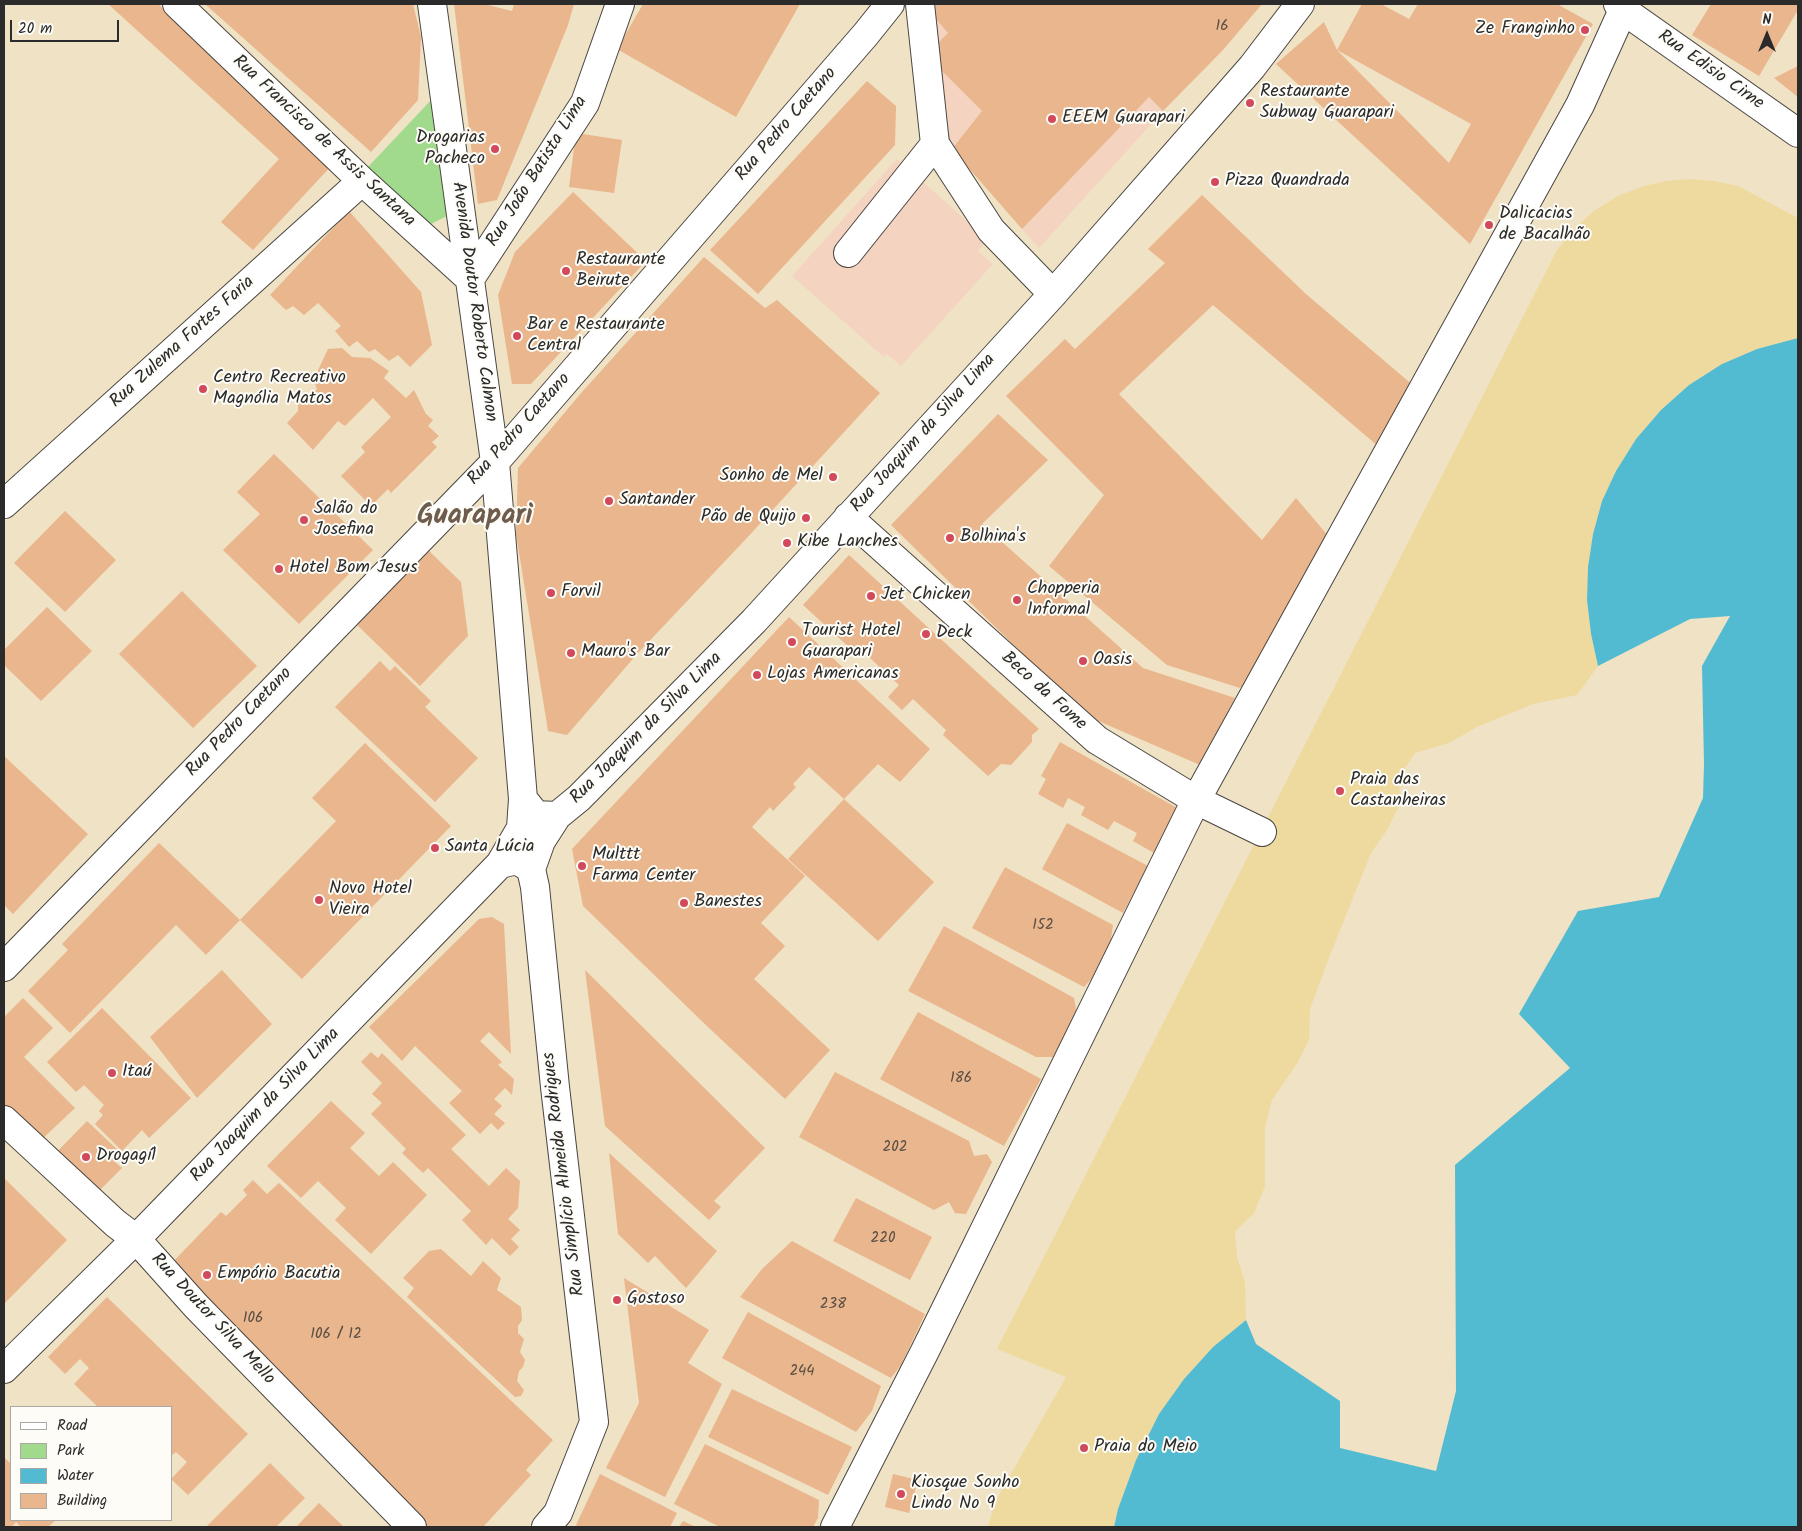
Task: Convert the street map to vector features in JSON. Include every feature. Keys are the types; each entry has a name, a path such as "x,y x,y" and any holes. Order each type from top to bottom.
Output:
{"street":[{"name":"Rua Francisco de Assis Santana","path":"177,4 362,181 470,279"},
{"name":"Avenida Doutor Roberto Calmon","path":"432,4 494,462 523,799 520,828 500,864"},
{"name":"Rua João Batista Lima","path":"470,279 585,103 620,4"},
{"name":"Rua Pedro Caetano","path":"4,967 494,462 890,4"},
{"name":"Rua Joaquim da Silva Lima","path":"523,799 536,815 557,816 579,798 754,621 1053,294 1252,67 1300,4"},
{"path":"835,1527 925,1351 1196,800 1580,105 1620,7"},
{"name":"Rua Edisio Cirne","path":"1620,7 1798,132"},
{"path":"922,10 935,144 991,230 1053,294"},
{"path":"848,254 935,144"},
{"name":"Rua Zulema Fortes Faria","path":"4,504 362,181"},
{"name":"Beco da Fome","path":"848,517 1097,740 1196,800 1262,832"},
{"path":"500,864 517,860 531,869 541,841 557,816"},
{"name":"Rua Joaquim da Silva Lima","path":"4,1369 136,1239 500,864"},
{"name":"Rua Simplício Almeida Rodrigues","path":"531,869 535,887 555,1087 594,1422 558,1513 546,1527"},
{"name":"Rua Doutor Silva Mello","path":"4,1120 116,1223 136,1239 196,1306 412,1527"}],"shaded area":[{"name":"EEEM Guarapari","path":"934,4 1056,4 1163,111 1039,248 952,149 937,66"},
{"path":"897,159 988,240 978,251 993,264 901,366 887,354 884,357 792,276"}],"green space":[{"path":"434,97 447,216 427,226 367,168"}],"sand":[{"name":"Praia das Castanheiras","path":"1691,179 1738,186 1798,218 1798,338 1757,349 1722,364 1689,385 1661,410 1636,439 1616,471 1602,501 1593,534 1588,567 1587,600 1591,634 1598,666 1577,695 1533,704 1477,727 1449,743 1415,753 1399,777 1400,804 1387,830 1371,853 1330,955 1310,1009 1309,1040 1298,1062 1272,1100 1265,1127 1265,1186 1254,1213 1235,1232 1237,1257 1245,1282 1246,1320 1213,1347 1184,1379 1159,1414 1136,1460 1118,1509 1114,1527 988,1527 995,1502 1066,1377 997,1349 1557,250 1574,229 1594,211 1618,196 1644,186 1667,181"}],"water":[{"path":"1798,338 1798,1527 1114,1527 1118,1509 1136,1460 1159,1414 1184,1379 1213,1347 1246,1320 1256,1344 1340,1401 1340,1448 1436,1471 1456,1391 1455,1165 1570,1068 1519,1014 1578,911 1659,897 1703,798 1702,666 1730,616 1690,619 1598,666 1591,634 1587,600 1588,567 1593,534 1602,501 1616,471 1636,439 1661,410 1689,385 1722,364 1757,349"}],"building":[{"path":"108,4 158,4 334,163 253,250 221,222 279,159"},
{"path":"205,4 413,4 421,37 418,100 371,152"},
{"path":"454,4 484,4 512,11 514,4 574,4 568,25 497,200 478,204"},
{"path":"643,4 800,4 736,117 617,49"},
{"name":"EEEM Guarapari","path":"934,4 1262,4 1223,50 1163,111 1149,97 1022,229 952,149 982,111 937,66 935,46 948,33 931,13"},
{"path":"1362,4 1381,4 1409,19 1418,4 1557,4 1593,24 1470,244 1276,64 1324,22 1337,50","holes":["1337,50 1471,124 1449,163"]},
{"path":"1711,4 1798,4 1798,10 1759,76 1692,35"},
{"path":"1798,66 1798,97 1774,78"},
{"path":"867,81 896,106 895,145 758,294 710,250"},
{"path":"949,132 952,149 940,133"},
{"path":"576,133 622,140 614,193 569,187"},
{"path":"573,192 646,261 531,384 512,384 498,295 515,252"},
{"path":"1202,195 1306,294 1415,387 1386,453 1213,305 1119,394 1262,540 1296,498 1336,545 1269,656 1240,688 1167,665 1049,566 1104,495 1006,396 1065,339 1075,349 1165,263 1148,249"},
{"path":"349,211 421,292 432,345 410,367 398,355 389,361 375,349 369,352 357,341 349,347 335,331 341,326 318,303 304,315 293,306 286,310 270,295"},
{"path":"704,257 765,308 777,300 880,393 638,653 567,735 548,731 516,534 518,468 582,392"},
{"path":"342,348 352,357 370,358 389,371 384,378 406,398 414,390 426,414 433,420 428,426 439,436 432,442 437,447 391,493 388,489 371,506 341,476 365,452 361,447 391,417 373,398 345,426 338,421 313,450 287,423 298,411 298,399 317,390 314,379 328,349"},
{"path":"998,414 1048,460 982,524 1143,668 1235,698 1200,765 1096,720 1023,654 891,525"},
{"path":"274,454 373,550 299,624 223,550 260,514 237,492"},
{"path":"65,511 116,560 65,612 14,563"},
{"path":"427,549 461,582 468,636 420,686 355,623"},
{"path":"849,555 1039,729 1032,735 1032,742 1011,765 1001,764 988,776 943,735 946,730 913,699 902,710 888,697 899,685 856,645 852,650 803,605"},
{"path":"182,591 257,666 193,728 119,654"},
{"path":"47,607 92,651 41,701 4,665 4,650"},
{"path":"789,617 930,749 900,782 878,764 844,799 809,767 793,784 796,787 773,811 770,807 752,827 805,876 761,923 785,946 754,979 830,1050 785,1099 583,906 572,849"},
{"path":"380,661 390,671 395,666 431,701 425,707 478,758 435,802 335,707"},
{"path":"1060,742 1179,809 1154,853 1133,841 1137,833 1114,821 1108,830 1081,815 1085,807 1068,798 1063,808 1038,794 1046,779 1041,776"},
{"path":"365,743 451,826 302,979 240,920 336,821 312,798"},
{"path":"4,756 88,834 13,914 4,905"},
{"path":"844,799 934,882 878,941 788,859"},
{"path":"1067,823 1148,866 1123,913 1042,869"},
{"path":"159,843 240,920 206,955 176,925 70,1033 28,991 68,950 62,944"},
{"path":"1005,867 1113,925 1108,961 1084,987 972,928"},
{"path":"492,917 504,924 511,1054 489,1032 480,1041 502,1062 498,1065 514,1079 512,1095 505,1088 494,1099 502,1106 494,1114 505,1123 498,1130 491,1123 480,1134 449,1103 462,1091 415,1046 402,1061 369,1027 479,919"},
{"path":"944,926 1074,998 1077,1015 1055,1057 1036,1057 908,991"},
{"path":"222,970 272,1024 197,1098 150,1037"},
{"path":"585,970 765,1148 714,1201 721,1207 709,1220 605,1126"},
{"path":"23,998 53,1028 24,1057 75,1108 39,1142 4,1107 4,1017"},
{"name":"Itaú","path":"102,1008 191,1098 149,1138 142,1130 122,1151 95,1124 103,1115 99,1111 104,1105 84,1085 76,1092 47,1062"},
{"path":"918,1012 1041,1079 1004,1146 880,1079"},
{"path":"371,1052 378,1058 382,1053 466,1135 451,1149 489,1186 506,1168 520,1181 518,1208 508,1219 520,1230 511,1239 519,1247 510,1256 492,1238 486,1245 462,1220 471,1211 428,1168 423,1173 402,1153 406,1149 371,1114 382,1103 372,1094 382,1083 361,1062"},
{"path":"835,1072 969,1141 974,1156 987,1154 992,1162 966,1214 955,1213 949,1202 934,1210 799,1137"},
{"path":"331,1101 365,1133 350,1148 379,1176 393,1162 427,1195 371,1254 335,1220 346,1208 318,1181 301,1198 267,1166"},
{"name":"Drogagíl","path":"87,1121 122,1154 115,1162 122,1168 96,1194 50,1159"},
{"path":"609,1153 717,1251 686,1288 655,1256 648,1263 618,1234"},
{"path":"4,1178 67,1240 4,1304"},
{"path":"253,1180 267,1194 279,1183 553,1440 526,1470 531,1475 483,1527 427,1527 165,1270 221,1212 226,1216 247,1195 243,1190"},
{"path":"856,1198 932,1237 910,1280 833,1241"},
{"path":"792,1241 925,1314 901,1365 891,1378 740,1297 762,1269"},
{"path":"441,1249 471,1276 483,1261 501,1278 497,1290 521,1307 522,1320 518,1326 518,1333 524,1339 520,1352 525,1360 523,1367 519,1371 517,1381 524,1390 521,1396 515,1397 407,1297 414,1288 403,1278 429,1251"},
{"path":"624,1278 709,1330 688,1363 722,1384 665,1497 606,1468 639,1403"},
{"path":"107,1297 248,1434 188,1495 172,1480 187,1462 176,1452 172,1455 172,1406 97,1406 74,1384 89,1368 80,1359 65,1374 48,1357"},
{"path":"748,1312 881,1386 872,1411 856,1432 722,1358"},
{"path":"732,1389 852,1447 828,1495 708,1437"},
{"path":"705,1444 819,1500 818,1518 813,1527 720,1527 674,1504"},
{"path":"4,1457 10,1463 10,1521 55,1521 48,1527 21,1527 16,1522 12,1527 4,1527"},
{"path":"270,1463 305,1498 276,1527 206,1527"},
{"path":"600,1474 677,1513 670,1527 578,1527 576,1525"},
{"name":"Kiosque Sonho Lindo No 9","path":"893,1474 918,1480 909,1513 885,1507"},
{"path":"319,1503 344,1527 296,1527"},
{"path":"683,1521 696,1527 679,1527"}],"place":[{"name":"Ze Franginho","path":"1585,30"},
{"name":"Restaurante Subway Guarapari","path":"1250,103"},
{"name":"EEEM Guarapari","path":"1052,119"},
{"name":"Drogarias Pacheco","path":"495,149"},
{"name":"Pizza Quandrada","path":"1215,182"},
{"name":"Dalicacias de Bacalhão","path":"1489,225"},
{"name":"Restaurante Beirute","path":"566,271"},
{"name":"Bar e Restaurante Central","path":"517,336"},
{"name":"Centro Recreativo Magnólia Matos","path":"203,389"},
{"name":"Sonho de Mel","path":"833,477"},
{"name":"Santander","path":"609,501"},
{"name":"Pão de Quijo","path":"806,518"},
{"name":"Salão do Josefina","path":"304,520"},
{"name":"Bolhina's","path":"950,538"},
{"name":"Kibe Lanches","path":"787,543"},
{"name":"Hotel Bom Jesus","path":"279,569"},
{"name":"Forvil","path":"551,593"},
{"name":"Jet Chicken","path":"871,596"},
{"name":"Chopperia Informal","path":"1017,600"},
{"name":"Deck","path":"926,634"},
{"name":"Tourist Hotel Guarapari","path":"792,642"},
{"name":"Mauro's Bar","path":"571,653"},
{"name":"Oasis","path":"1083,661"},
{"name":"Lojas Americanas","path":"757,675"},
{"name":"Praia das Castanheiras","path":"1340,791"},
{"name":"Santa Lúcia","path":"435,848"},
{"name":"Multtt Farma Center","path":"582,866"},
{"name":"Novo Hotel Vieira","path":"319,900"},
{"name":"Banestes","path":"684,903"},
{"name":"Itaú","path":"112,1073"},
{"name":"Drogagíl","path":"86,1157"},
{"name":"Empório Bacutia","path":"207,1275"},
{"name":"Gostoso","path":"617,1300"},
{"name":"Praia do Meio","path":"1084,1448"},
{"name":"Kiosque Sonho Lindo No 9","path":"901,1494"}],"district":[{"name":"Guarapari","path":"475,518"}]}
